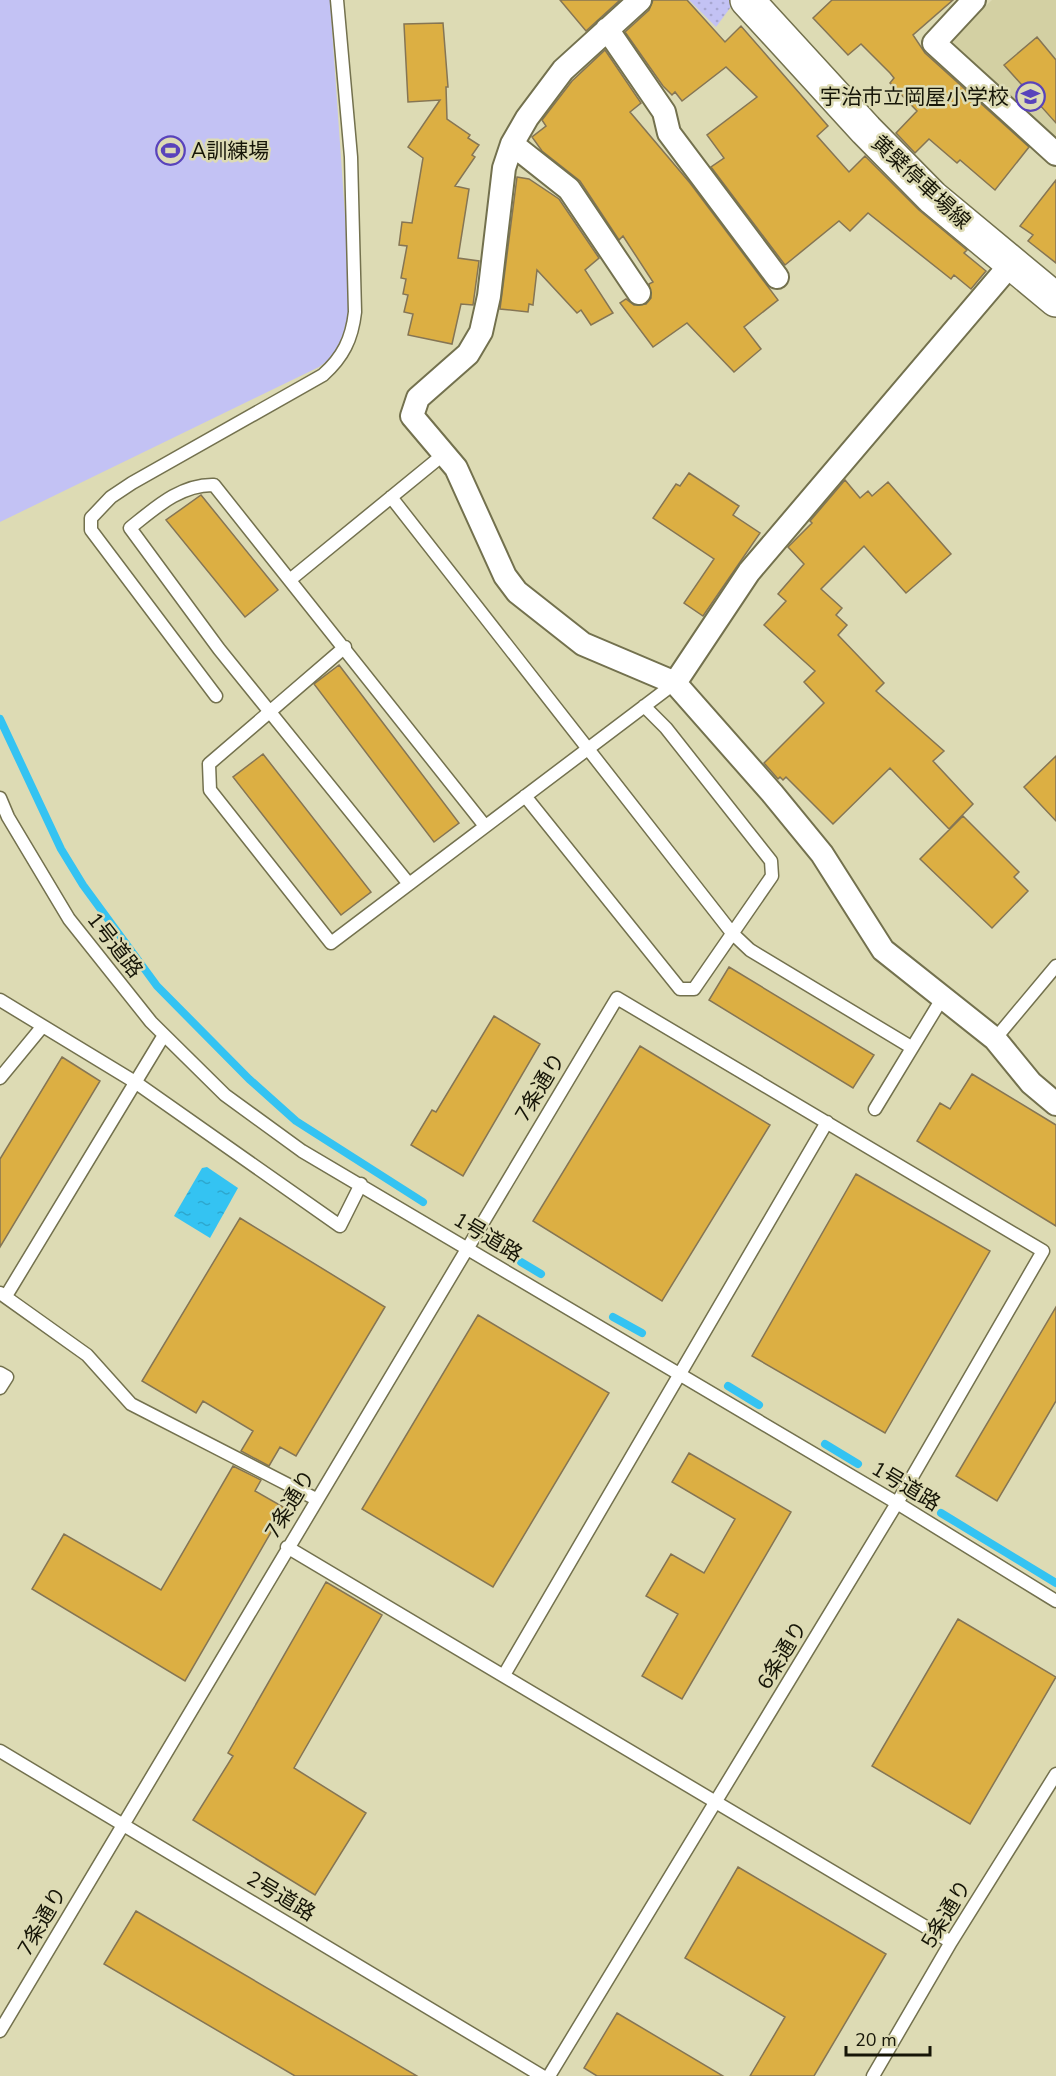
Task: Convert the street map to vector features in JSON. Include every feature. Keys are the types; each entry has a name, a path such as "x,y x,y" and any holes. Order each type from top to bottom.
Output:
{"main road":[{"name":"黄檗停車場線","path":"747,0 866,130 932,197 1056,300"}],"street":[{"path":"640,0 563,70 527,118 512,144 504,168 489,296 480,332 468,354 418,398 412,416 456,468 505,576 517,592 583,645 675,682 822,854 883,950 995,1039 1031,1083 1056,1104"},
{"path":"974,0 934,43 1056,154"},
{"path":"607,29 664,112 669,133 777,277"},
{"path":"512,144 569,189 639,293"},
{"path":"675,682 748,572 1011,264"}],"lane":[{"path":"216,696 92,530 91,518 111,498 132,483 323,375 338,362 353,333 355,312 351,157 337,0"},
{"path":"291,579 444,454"},
{"path":"409,884 219,649 130,528 164,501 197,484 214,485 485,826"},
{"path":"391,497 732,933 750,950 911,1047"},
{"path":"345,647 209,764 210,790 331,943 675,682"},
{"path":"525,796 680,989 694,989 772,876 771,861 666,728 644,706"},
{"name":"1号道路","path":"0,798 8,817 69,919 164,1035 225,1095 302,1151 897,1503 1056,1601"},
{"path":"995,1039 1056,966"},
{"path":"875,1109 943,997"},
{"name":"7条通り","path":"0,2031 122,1823 617,998 827,1122"},
{"path":"0,1000 135,1082 340,1226 361,1184"},
{"path":"0,1078 42,1027"},
{"path":"164,1035 3,1295 87,1355 131,1404 316,1499"},
{"path":"504,1675 678,1373 827,1122"},
{"name":"6条通り","path":"549,2076 897,1503 1043,1251 827,1122"},
{"path":"0,1373 6,1377 0,1388"},
{"path":"287,1547 716,1800 951,1942"},
{"name":"2号道路","path":"0,1751 542,2076"},
{"name":"5条通り","path":"873,2076 951,1942 1056,1774"}],"shaded area":[{"name":"A訓練場","path":"0,0 330,0 351,302 342,338 333,354 319,367 0,522"},
{"path":"689,0 736,0 716,27"},
{"name":"宇治市立岡屋小学校","path":"992,0 1056,0 1056,146 950,49 955,35"}],"water":[{"path":"207,1167 238,1188 210,1238 174,1216 202,1168"}],"building":[{"path":"560,0 620,0 586,31"},
{"path":"653,0 687,0 725,42 741,26 828,126 817,136 849,172 865,156 919,210 967,250 964,253 986,271 971,289 954,275 951,279 868,213 850,231 839,221 785,265 711,167 724,158 707,135 757,97 726,67 682,101 675,92 672,95 663,86 625,32 649,10"},
{"path":"832,0 953,0 913,35 925,53 1029,147 995,190 960,160 957,163 929,139 915,153 896,133 917,111 890,83 894,78 890,73 861,44 848,55 813,18"},
{"path":"443,23 448,87 446,87 447,119 470,135 468,138 479,145 472,155 475,157 455,186 469,189 458,258 479,261 473,305 461,304 452,344 408,335 413,314 404,312 408,295 403,294 406,279 401,278 407,246 399,245 402,222 412,223 423,158 408,147 440,100 408,102 404,24"},
{"path":"1037,37 1056,60 1056,123 1004,65"},
{"path":"605,50 641,103 630,112 690,183 778,300 744,327 761,349 734,372 687,323 653,347 620,303 626,299 634,305 646,304 651,298 649,284 653,282 623,236 619,240 580,181 542,151 532,137 546,126 542,120 572,81"},
{"path":"517,177 529,179 559,199 599,258 585,270 613,313 591,325 581,310 577,313 537,270 533,305 529,304 528,312 500,309"},
{"path":"1056,180 1056,263 1028,241 1033,235 1020,226"},
{"path":"689,473 739,506 733,515 760,533 703,616 684,603 714,559 653,518 676,484 680,486"},
{"path":"845,480 860,498 868,491 872,496 888,482 951,554 906,593 864,546 821,589 842,608 836,615 847,625 838,635 884,683 876,691 944,751 933,761 973,804 949,829 890,768 833,824 786,777 783,780 780,777 778,779 764,763 824,703 804,682 815,671 764,625 786,601 778,594 804,564 788,547 812,523 810,521"},
{"path":"201,495 278,590 245,617 166,520"},
{"path":"339,665 459,823 434,842 314,684"},
{"path":"263,754 371,892 341,915 233,777"},
{"path":"1056,756 1056,821 1024,787"},
{"path":"963,816 1019,872 1014,877 1028,891 992,928 920,859"},
{"path":"729,967 874,1055 853,1088 709,1000"},
{"path":"494,1016 540,1044 463,1176 411,1145 432,1110 436,1112"},
{"path":"640,1046 770,1125 662,1301 533,1221"},
{"path":"62,1057 100,1081 0,1247 0,1159"},
{"path":"972,1074 1056,1125 1056,1226 917,1141 940,1103 950,1109"},
{"path":"856,1174 990,1251 885,1433 752,1356"},
{"path":"240,1218 385,1307 296,1456 280,1447 269,1466 241,1451 253,1431 203,1401 196,1413 142,1381"},
{"path":"1056,1307 1056,1401 997,1501 956,1476"},
{"path":"478,1315 609,1393 493,1587 362,1509"},
{"path":"689,1453 791,1512 682,1699 642,1676 678,1614 646,1596 671,1554 704,1573 735,1519 672,1482"},
{"path":"233,1466 261,1480 255,1491 285,1508 185,1681 32,1589 64,1534 161,1590"},
{"path":"326,1582 382,1615 294,1768 366,1813 315,1895 193,1820 233,1756 228,1753"},
{"path":"958,1619 1056,1677 970,1824 872,1766"},
{"path":"738,1867 886,1954 814,2076 750,2076 785,2017 685,1958"},
{"path":"136,1911 417,2076 295,2076 104,1964"},
{"path":"617,2013 723,2076 597,2076 584,2068"}],"waterway":[{"path":"0,719 61,849 83,885 157,986 249,1079 296,1121 423,1202"},
{"path":"521,1262 541,1274"},
{"path":"613,1317 642,1333"},
{"path":"728,1386 759,1405"},
{"path":"825,1444 858,1464"},
{"path":"941,1513 1056,1583"}],"place":[{"name":"宇治市立岡屋小学校","path":"1030,97"},
{"name":"A訓練場","path":"170,151"}]}
